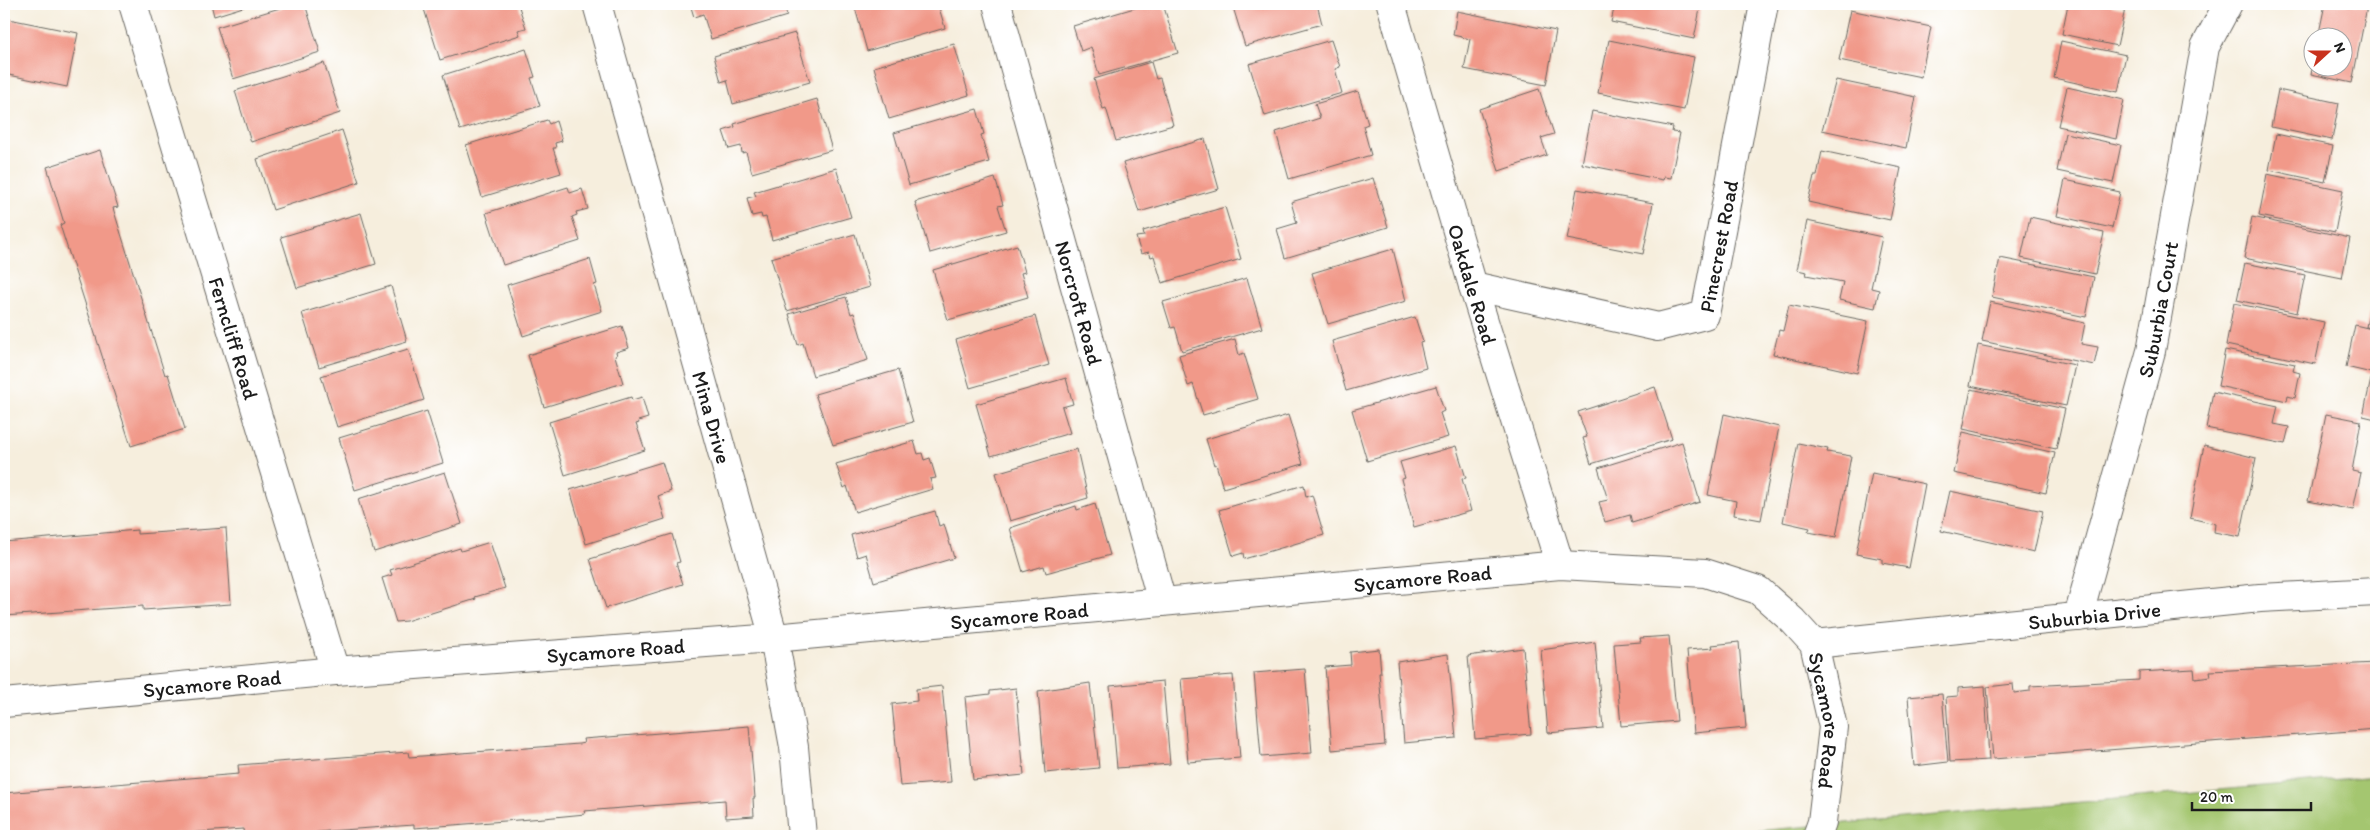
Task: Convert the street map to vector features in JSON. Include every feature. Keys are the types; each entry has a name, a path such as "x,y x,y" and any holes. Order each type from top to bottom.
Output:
{"street":[{"name":"Ferncliff Road","path":"133,4 335,670"},
{"name":"Mina Drive","path":"597,4 774,638 794,747 802,836"},
{"name":"Norcroft Road","path":"997,4 1162,602"},
{"name":"Oakdale Road","path":"1390,4 1473,286 1560,565"},
{"name":"Pinecrest Road","path":"1473,286 1658,327 1705,315 1764,4"},
{"name":"Suburbia Court","path":"2078,617 2151,352 2205,47 2228,4"},
{"name":"Sycamore Road","path":"4,702 335,670 774,638 1560,565 1705,573 1758,590 1793,621 1814,644 1833,727 1822,822 1817,836"},
{"name":"Suburbia Drive","path":"1814,644 2260,598 2376,592"}],"green space":[{"path":"2376,776 2376,836 1699,836"}],"building":[{"path":"211,4 253,4 214,16"},
{"path":"293,4 305,4 320,52 233,79 217,27"},
{"path":"439,4 522,4 523,6 519,7 526,28 518,30 520,35 440,60 424,9"},
{"path":"690,4 784,4 787,16 711,39 703,14 694,17"},
{"path":"854,4 938,4 945,28 867,51"},
{"path":"1148,4 1163,4 1178,53 1099,75 1091,47 1081,51 1073,26"},
{"path":"1232,4 1317,4 1322,24 1245,46"},
{"path":"1615,4 1701,4 1694,39 1611,22"},
{"path":"2068,4 2103,4 2125,9 2117,46 2062,34"},
{"path":"2325,4 2351,4 2367,7 2352,83 2329,78 2352,78 2352,28 2320,28"},
{"path":"1850,10 1931,27 1921,77 1839,60"},
{"path":"1457,11 1556,31 1546,85 1464,69 1470,39 1453,35"},
{"path":"4,18 78,33 67,87 4,74"},
{"path":"795,33 810,82 733,104 727,80 721,82 714,56"},
{"path":"1331,40 1340,67 1335,69 1342,93 1265,116 1249,64"},
{"path":"1609,40 1694,57 1684,110 1598,93"},
{"path":"2061,41 2126,55 2118,92 2054,78"},
{"path":"954,44 969,95 889,119 874,67"},
{"path":"526,49 535,77 531,78 540,106 460,130 443,75"},
{"path":"1151,62 1156,79 1160,78 1173,125 1116,141 1106,108 1103,109 1094,79"},
{"path":"324,63 340,113 251,142 235,91"},
{"path":"1836,80 1916,97 1906,148 1822,130"},
{"path":"2067,87 2124,100 2116,139 2058,126"},
{"path":"1539,89 1554,134 1541,138 1547,155 1499,171 1479,109"},
{"path":"2278,90 2339,103 2332,140 2271,127"},
{"path":"1358,91 1368,124 1363,126 1371,155 1289,179 1276,132 1320,118 1315,104"},
{"path":"817,99 832,150 752,173 746,152 742,153 741,146 729,149 723,131 735,127 734,124"},
{"path":"977,109 984,134 981,135 989,162 909,185 894,133"},
{"path":"1592,111 1673,127 1672,132 1680,133 1671,178 1664,177 1663,180 1582,164"},
{"path":"547,120 549,124 556,121 562,141 555,143 556,148 553,148 561,173 482,197 466,145"},
{"path":"342,130 359,182 273,210 257,159"},
{"path":"2065,133 2121,145 2113,183 2057,171"},
{"path":"2276,134 2333,146 2325,182 2269,170"},
{"path":"1205,139 1219,189 1139,212 1123,163"},
{"path":"100,150 118,207 113,208 165,375 168,374 185,429 131,446 60,225 64,223 47,167"},
{"path":"1822,151 1901,168 1890,220 1808,202 1814,176 1817,176"},
{"path":"836,168 851,217 772,240 766,217 762,218 761,214 752,216 747,198 756,196 754,192"},
{"path":"2267,174 2343,190 2335,232 2259,216"},
{"path":"995,178 1003,205 998,206 1006,231 930,253 915,202"},
{"path":"1373,178 1388,227 1285,258 1277,229 1297,223 1291,202"},
{"path":"2065,180 2120,192 2112,228 2057,216"},
{"path":"568,187 570,193 582,189 588,209 576,212 577,215 572,217 580,241 503,265 486,213"},
{"path":"1577,189 1653,203 1643,254 1567,239"},
{"path":"1225,207 1241,259 1162,283 1154,256 1151,257 1149,252 1141,254 1136,237 1144,236 1143,231"},
{"path":"361,213 376,264 297,288 281,237"},
{"path":"2030,217 2104,233 2095,274 2021,258"},
{"path":"2252,217 2350,238 2342,278 2244,258"},
{"path":"1807,221 1882,237 1871,288 1879,290 1875,308 1839,300 1843,282 1806,275 1807,272 1797,270"},
{"path":"855,234 870,287 787,311 771,258"},
{"path":"1017,245 1025,272 1021,273 1028,297 948,320 933,270"},
{"path":"1393,249 1406,301 1328,324 1312,273"},
{"path":"2000,258 2094,277 2086,317 1992,297"},
{"path":"590,259 597,284 594,285 602,311 523,336 507,285"},
{"path":"2245,263 2305,275 2297,313 2237,300"},
{"path":"1247,278 1262,328 1182,351 1175,327 1171,328 1163,302"},
{"path":"2376,285 2376,329 2366,327"},
{"path":"391,286 407,341 319,367 302,313"},
{"path":"846,297 851,314 854,313 868,360 813,376 803,343 798,345 789,314"},
{"path":"1990,302 2085,323 2081,344 2098,347 2094,365 1982,341"},
{"path":"2234,303 2324,322 2315,364 2226,345"},
{"path":"1789,305 1868,321 1857,373 1773,354 1779,330 1783,331"},
{"path":"1035,316 1049,365 970,388 956,340"},
{"path":"1415,317 1423,342 1420,343 1426,368 1346,391 1332,341"},
{"path":"2355,325 2376,330 2376,374 2346,367"},
{"path":"622,326 629,348 616,352 617,355 615,356 623,383 544,407 528,355"},
{"path":"1235,339 1239,355 1244,353 1258,399 1203,415 1193,384 1188,386 1179,355"},
{"path":"1978,345 2075,365 2066,406 1970,386"},
{"path":"408,349 424,400 337,427 321,376"},
{"path":"2225,350 2295,364 2293,371 2300,373 2295,398 2288,396 2287,401 2218,386"},
{"path":"898,370 913,422 833,445 815,394"},
{"path":"1066,378 1073,404 1062,407 1070,433 991,456 976,404"},
{"path":"2371,379 2376,381 2376,419 2363,416"},
{"path":"1436,386 1444,411 1440,413 1448,437 1367,461 1352,410"},
{"path":"1655,387 1672,439 1591,464 1583,438 1587,437 1578,412"},
{"path":"1971,389 2065,409 2056,449 1963,429"},
{"path":"2213,392 2278,406 2274,424 2289,427 2285,444 2206,428"},
{"path":"631,397 632,400 642,397 648,418 638,421 639,423 636,424 645,450 565,475 549,422"},
{"path":"427,411 443,463 355,490 339,438"},
{"path":"1724,414 1779,427 1761,520 1734,515 1736,501 1708,495"},
{"path":"2326,414 2361,421 2352,471 2361,473 2353,510 2308,501"},
{"path":"1288,415 1303,464 1223,488 1206,439"},
{"path":"1963,432 2055,453 2046,493 1954,473"},
{"path":"914,441 918,454 922,453 924,460 930,458 936,478 930,479 933,489 855,512 847,486 844,488 836,464"},
{"path":"1682,442 1700,502 1632,523 1630,515 1605,522 1599,502 1608,500 1598,468"},
{"path":"1798,443 1828,449 1827,452 1851,456 1836,537 1808,532 1810,528 1783,522"},
{"path":"2204,445 2256,458 2240,537 2214,532 2215,524 2190,518"},
{"path":"1456,446 1466,478 1462,479 1471,511 1414,527 1401,479 1405,478 1400,462"},
{"path":"1077,449 1088,498 1010,521 996,473"},
{"path":"662,462 671,491 658,496 665,519 586,544 570,490"},
{"path":"445,472 462,524 374,552 358,499"},
{"path":"1872,473 1925,484 1909,568 1882,563 1882,559 1856,554"},
{"path":"1304,485 1306,497 1312,495 1324,535 1244,559 1243,553 1233,556 1219,510"},
{"path":"1950,491 2043,511 2034,552 1941,531"},
{"path":"1095,504 1110,555 1046,573 1044,566 1023,572 1010,528 1076,506 1077,510"},
{"path":"935,511 939,526 944,524 954,558 874,582 866,554 857,557 851,535"},
{"path":"226,528 231,604 143,610 143,606 4,616 4,542 137,530 137,534"},
{"path":"672,534 680,562 676,563 683,584 606,608 590,559"},
{"path":"490,542 505,588 406,621 396,622 382,578 392,575 390,570 460,548 461,551"},
{"path":"1669,636 1677,721 1621,726 1614,644 1641,642 1640,638"},
{"path":"1595,642 1603,728 1548,733 1541,650"},
{"path":"1739,642 1746,728 1694,733 1687,650 1713,648 1712,645"},
{"path":"1523,648 1531,734 1475,739 1468,656"},
{"path":"1379,649 1385,745 1332,750 1325,667 1351,665 1350,652"},
{"path":"1448,654 1456,738 1404,743 1397,662"},
{"path":"2376,663 2376,729 1993,759 1987,687 2013,684 2014,693 2030,691 2030,686 2139,680 2139,672 2194,669 2195,678 2211,676 2210,671"},
{"path":"1305,669 1312,753 1261,757 1254,673"},
{"path":"1233,675 1240,758 1188,762 1181,679"},
{"path":"1163,681 1170,764 1117,768 1110,686"},
{"path":"1090,683 1099,768 1045,773 1038,691"},
{"path":"942,686 951,782 900,786 892,704 917,701 916,689"},
{"path":"1985,686 1989,760 1950,762 1946,697 1958,696 1958,688"},
{"path":"1016,688 1024,775 973,780 965,697 990,694 990,691"},
{"path":"1942,694 1948,762 1914,766 1908,697"},
{"path":"749,726 755,798 753,798 754,816 726,818 725,800 584,811 585,814 544,818 414,828 414,825 328,831 286,836 244,836 243,829 144,836 4,836 4,793 239,774 238,765 408,752 409,757 579,744 584,743 583,739"}]}
